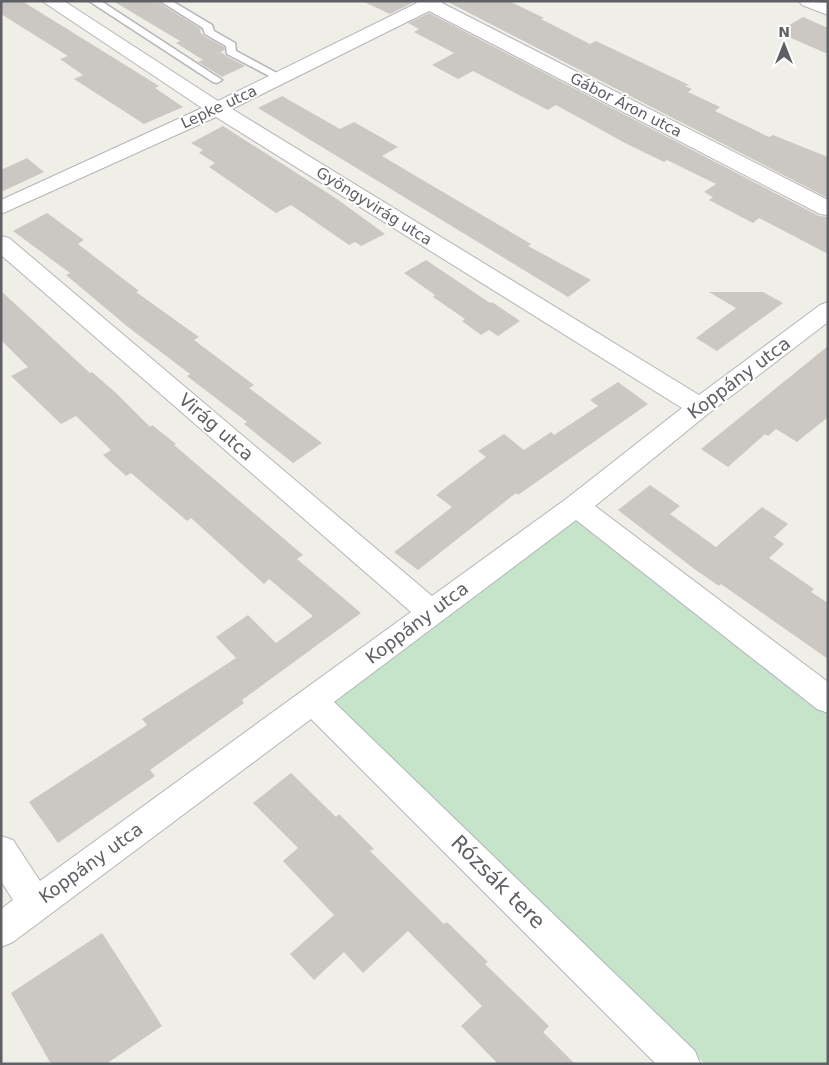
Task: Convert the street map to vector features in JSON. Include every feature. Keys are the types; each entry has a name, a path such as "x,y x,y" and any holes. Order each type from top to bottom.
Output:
{"street":[{"name":"Gyöngyvirág utca","path":"51,1 217,109 700,407"},
{"path":"808,1 828,10"},
{"name":"Lepke utca","path":"1,208 282,78 429,2"},
{"name":"Gábor Áron utca","path":"429,2 828,208"},
{"name":"Virág utca","path":"1,243 431,612"},
{"name":"Koppány utca","path":"1,930 576,506 700,407 828,310"},
{"path":"576,506 828,700"},
{"name":"Rózsák tere","path":"313,701 682,1064"},
{"path":"1,852 36,904"}],"lane":[{"path":"94,1 216,80"},
{"path":"165,1 208,26 209,32 231,45 232,52 282,78"}],"green space":[{"path":"577,517 828,712 828,1064 705,1064 331,702"}],"building":[{"path":"1,1 22,1 159,86 155,88 183,107 144,124 74,79 83,75 60,59 68,56 1,14"},
{"path":"113,1 156,1 201,29 200,32 204,36 224,47 225,50 203,60 176,43 180,41"},
{"path":"362,1 413,1 414,2 390,14"},
{"path":"446,1 509,1 590,44 596,41 689,85 685,86 692,89 688,92 720,107 715,111 769,137 773,135 828,157 828,198"},
{"path":"429,13 819,216 828,217 828,254 759,218 753,223 709,200 713,197 704,192 716,184 667,160 664,162 625,143 556,105 548,110 473,71 458,79 432,65 454,53 414,32 419,29 408,23"},
{"path":"803,17 828,28 828,54 777,32"},
{"path":"221,52 245,66 222,77 198,62"},
{"path":"282,96 340,129 354,122 398,147 382,156 531,244 528,246 591,280 568,297 258,108"},
{"path":"223,126 337,199 385,234 361,246 355,242 349,245 291,205 276,213 209,167 215,163 199,153 203,150 191,143"},
{"path":"27,158 44,172 1,192 1,170"},
{"path":"47,213 84,240 78,244 139,291 136,292 199,337 194,340 254,385 249,388 322,443 293,463 244,424 247,422 187,376 190,374 128,327 66,275 70,273 13,231"},
{"path":"426,260 520,321 498,336 489,330 481,335 462,321 465,319 433,297 435,295 404,273"},
{"path":"1,291 90,373 92,372 116,393 150,427 152,425 176,444 174,445 303,555 297,559 361,613 242,700 244,703 150,770 155,776 58,843 29,802 147,725 142,719 236,658 216,637 248,615 276,643 313,616 269,579 264,584 191,518 187,521 131,473 126,476 103,455 111,450 76,416 61,424 11,376 28,367 1,340"},
{"path":"709,292 763,292 783,303 717,351 696,338 736,308"},
{"path":"828,346 828,417 797,442 776,429 768,436 765,434 728,467 701,449"},
{"path":"618,382 648,404 518,495 516,493 418,570 394,552 452,507 436,495 486,457 478,451 504,434 524,450 551,432 554,435 598,406 590,400"},
{"path":"650,485 680,506 670,514 716,547 762,507 788,524 774,537 784,544 769,558 814,589 811,592 828,603 828,659 721,584 719,586 693,568 618,510"},
{"path":"291,773 336,817 339,814 374,849 370,851 444,924 447,922 488,962 485,964 549,1026 543,1032 575,1064 498,1064 461,1026 482,1006 408,931 363,973 344,952 314,980 290,954 334,915 283,861 298,848 253,803"},
{"path":"102,933 162,1026 106,1064 51,1064 11,993"}]}
